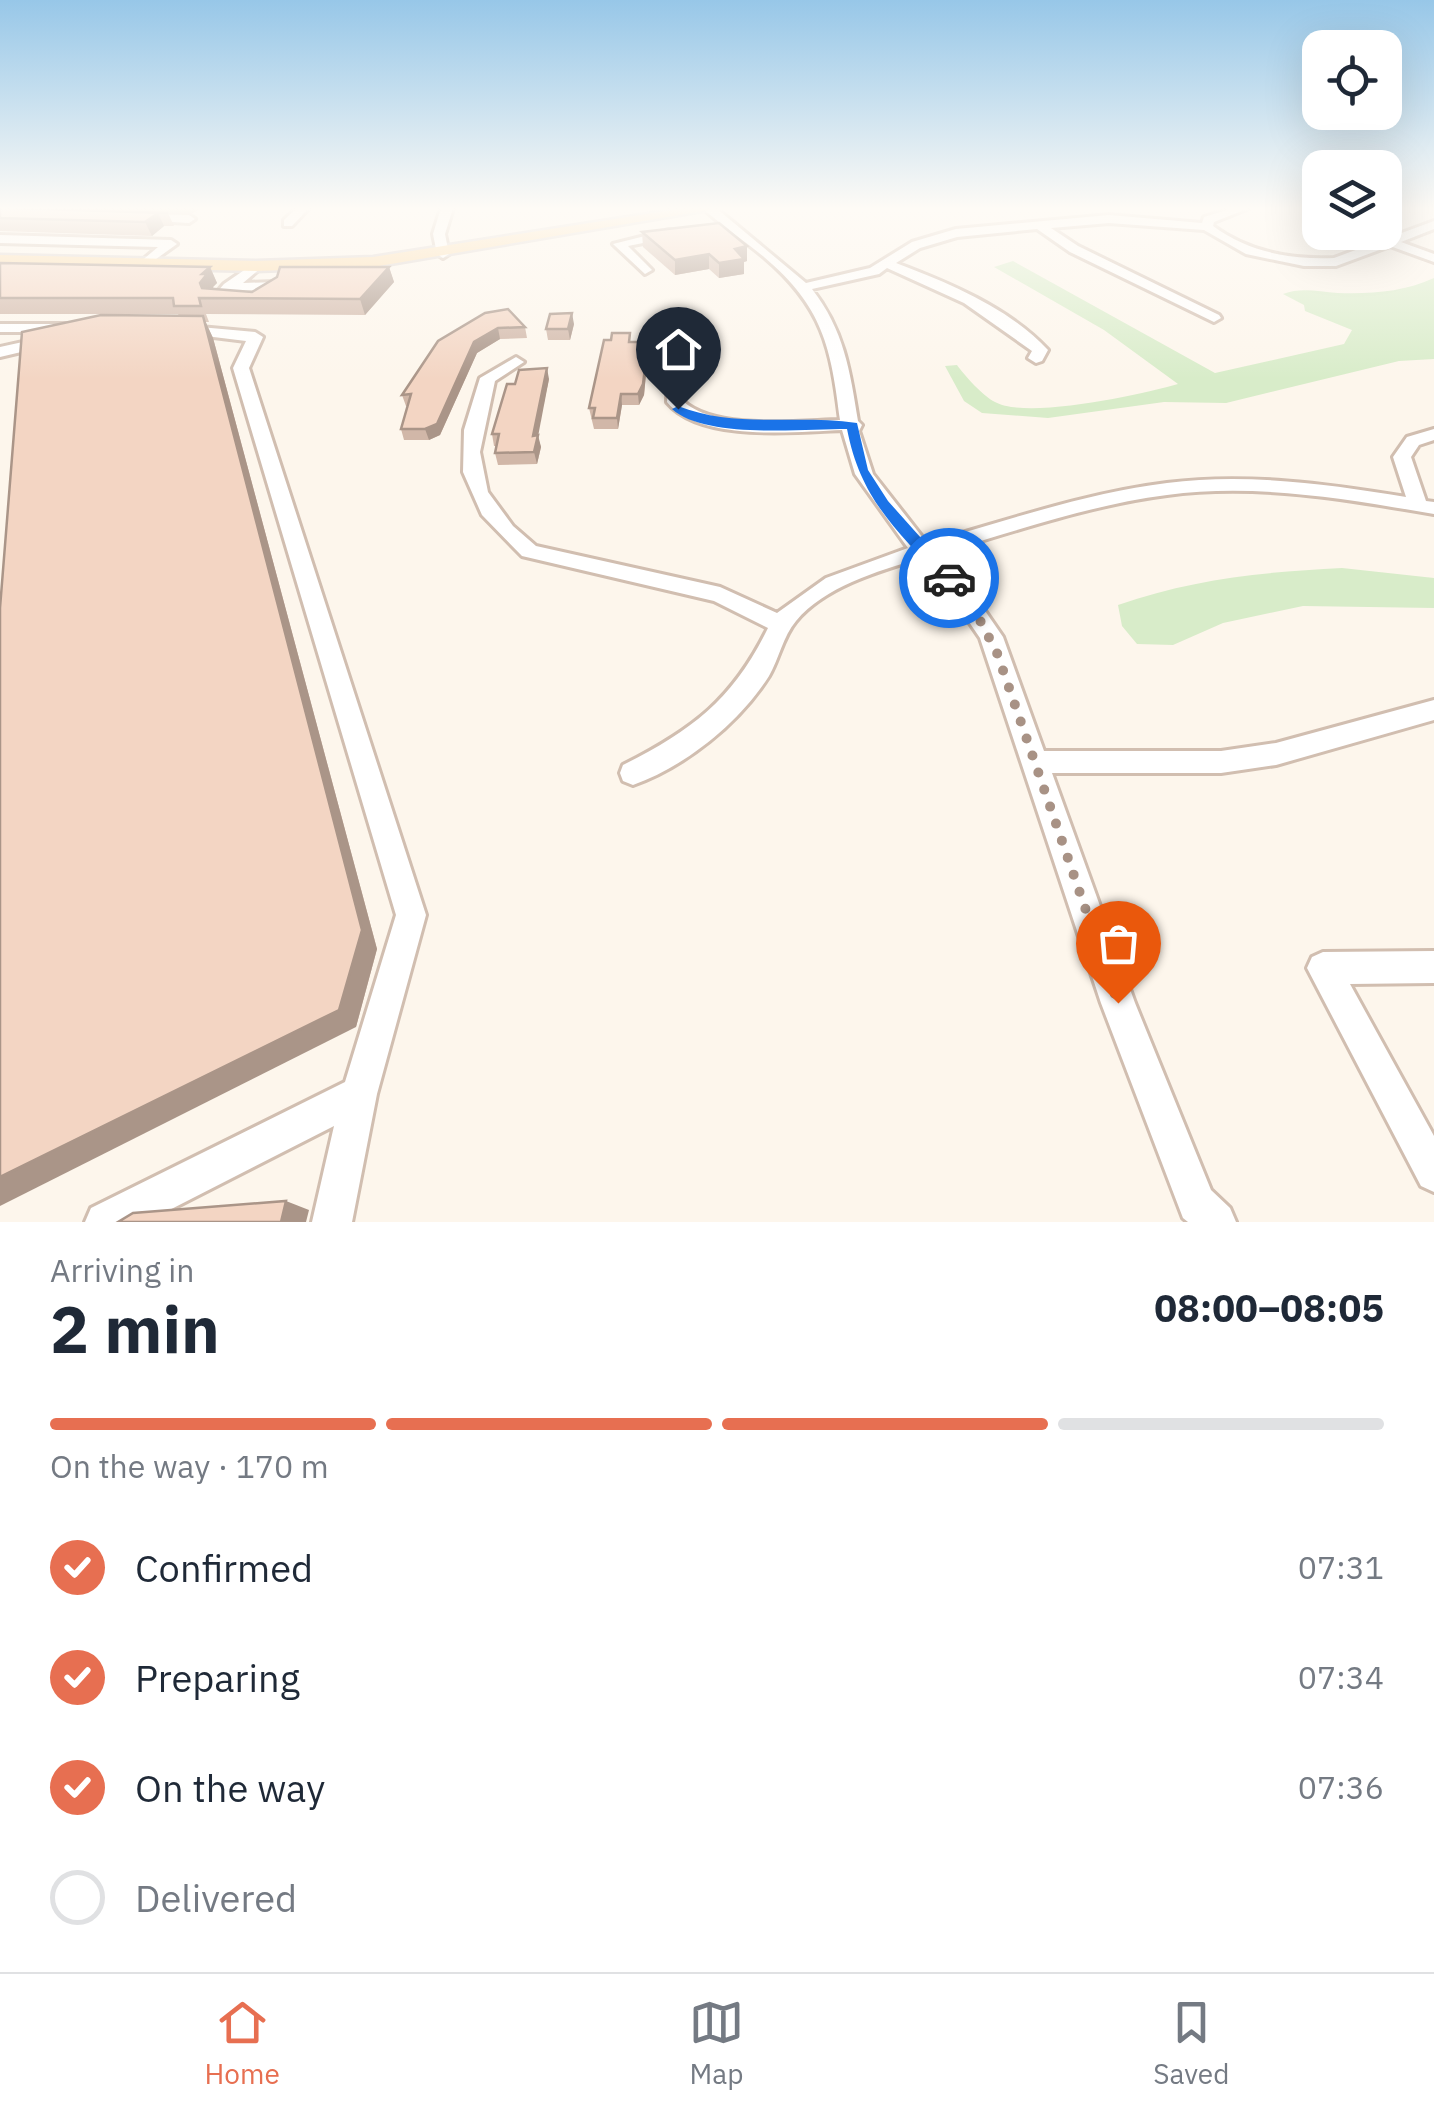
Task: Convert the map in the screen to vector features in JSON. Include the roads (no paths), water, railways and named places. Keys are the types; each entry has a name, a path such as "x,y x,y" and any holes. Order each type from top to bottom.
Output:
{"main road":[{"path":"220,265 271,265"}],"street":[{"path":"640,265 645,270"},
{"path":"785,265 805,287 838,350 862,470 882,504 974,609 991,637 1038,762 1118,1003 1197,1204 1216,1222"},
{"path":"805,287 843,281 885,265"},
{"path":"891,265 923,276 1018,330 1040,350 1036,358"},
{"path":"1108,265 1214,318"},
{"path":"229,287 256,266"},
{"path":"0,328 90,331 0,352"},
{"path":"145,329 219,330 255,336 241,368 411,915 360,1094 332,1222"},
{"path":"677,356 675,402 692,418 735,424 852,426"},
{"path":"516,362 488,378 470,431 470,464 488,507 515,539 529,551 720,595 780,624"},
{"path":"1426,507 1402,457 1414,442 1434,434"},
{"path":"633,773 690,741 733,704 763,664 780,624 791,611 838,579 924,551 1157,491 1275,488 1426,507"},
{"path":"1038,762 1221,762 1276,754 1434,710"},
{"path":"1434,967 1323,968 1434,1173"},
{"path":"105,1222 360,1094"}]}
